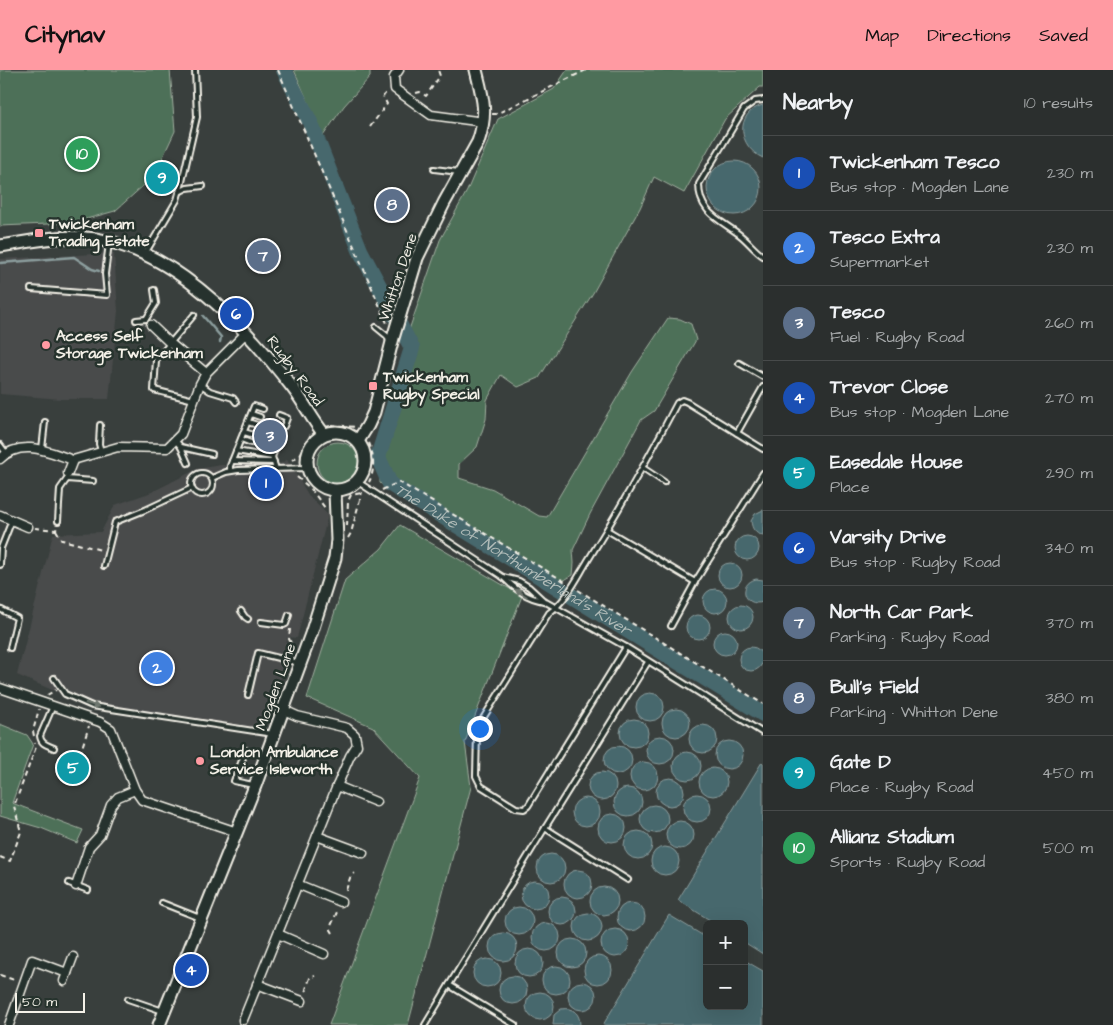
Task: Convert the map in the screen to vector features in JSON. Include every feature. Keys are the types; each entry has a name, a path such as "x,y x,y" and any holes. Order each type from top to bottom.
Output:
{"street":[{"path":"399,70 394,77 395,89 430,115 484,122"},
{"name":"Whitton Dene","path":"358,440 368,426 374,412 400,313 417,258 478,142 485,114 476,70"},
{"name":"Rugby Road","path":"0,246 68,237 110,241 145,254 180,276 231,316 327,430"},
{"path":"148,322 170,343 206,372"},
{"path":"0,459 6,453 17,448 42,449 73,460 118,447 167,448 181,434 206,372 246,333"},
{"path":"327,430 342,432 358,440 366,456 366,464 360,487 335,492 317,484 311,477 307,458 310,448 327,430"},
{"path":"67,476 73,460"},
{"name":"Mogden Lane","path":"160,1025 284,710 295,662 335,558 338,540 335,492"},
{"path":"0,515 28,527"},
{"path":"0,688 100,722 111,729 135,790 142,800 237,832"},
{"path":"243,1020 337,786 357,745 355,735 347,728 297,716 284,710"},
{"path":"337,786 376,802"},
{"path":"73,884 89,847 100,835 111,805 118,797 135,790"},
{"path":"317,836 363,853"},
{"path":"297,884 341,902"},
{"path":"278,934 324,954"},
{"path":"64,981 73,957"},
{"path":"9,1025 32,960 67,972"},
{"path":"258,984 302,1001"}],"lane":[{"path":"145,254 177,200 196,117 195,70"},
{"path":"763,100 755,101 744,109 699,184 699,196 707,212 742,236 763,256"},
{"path":"434,170 461,172"},
{"path":"179,192 187,188 203,186"},
{"path":"31,289 107,295 105,274 110,241"},
{"path":"136,320 148,322 156,303 154,290"},
{"path":"194,315 156,360 154,390 194,400"},
{"path":"376,327 392,342"},
{"path":"739,364 763,377"},
{"path":"200,384 210,391 233,398 236,402"},
{"path":"737,432 763,387"},
{"path":"626,647 528,806 524,809 516,808 480,786 476,776 477,733 482,720 549,613 556,608 571,588 607,530 643,468 677,403 682,400 763,448"},
{"path":"230,471 232,461 254,406 263,410"},
{"path":"251,414 260,417"},
{"path":"278,421 284,424 287,418 280,415"},
{"path":"42,449 44,422"},
{"path":"248,422 258,425"},
{"path":"100,425 99,444 102,451"},
{"path":"244,432 254,435"},
{"path":"241,439 251,443"},
{"path":"175,440 181,447 188,463"},
{"path":"272,442 278,443 272,450 276,469"},
{"path":"0,445 6,453"},
{"path":"181,447 212,454"},
{"path":"236,451 273,460"},
{"path":"232,461 273,460"},
{"path":"212,478 238,470 308,468"},
{"path":"643,468 664,482"},
{"path":"202,473 212,478 212,489 208,493 203,495 196,493 192,488 193,479 197,475 202,473"},
{"path":"672,626 695,582 763,473"},
{"path":"58,521 60,489 67,476 93,481"},
{"path":"360,487 503,577 518,591 532,599 544,601"},
{"path":"104,566 115,522 146,510 192,488"},
{"path":"0,566 1,548 12,520"},
{"path":"607,530 695,582"},
{"path":"503,577 519,581 529,587 544,601 626,647 763,732"},
{"path":"0,609 17,618 10,648"},
{"path":"240,611 248,619"},
{"path":"262,622 284,625 289,615"},
{"path":"248,695 258,653 295,662"},
{"path":"425,1025 648,662"},
{"path":"54,678 64,694 92,706 274,735"},
{"path":"53,706 40,736 44,744 54,748"},
{"path":"246,750 234,781 255,786"},
{"path":"545,828 628,880"},
{"path":"73,884 88,890"},
{"path":"162,903 202,919"},
{"path":"449,985 515,1025"},
{"path":"128,999 165,1012"}],"path":[{"path":"278,70 392,342"},
{"path":"410,100 415,93 420,92 426,96 440,76 438,70"},
{"path":"496,114 586,70"},
{"path":"370,127 387,104 383,96 390,88 395,86"},
{"path":"327,430 356,427"},
{"path":"292,460 300,455 312,432"},
{"path":"296,477 318,496 325,508"},
{"path":"386,489 399,482 763,704"},
{"path":"347,527 348,502 351,495 360,487"},
{"path":"347,535 351,533 360,487"},
{"path":"58,521 56,530 62,540 107,552"},
{"path":"28,527 56,530"},
{"path":"286,624 290,630 289,639 294,649 295,662"},
{"path":"0,857 10,861 20,832 14,806 36,747 33,731 40,701 60,687"},
{"path":"80,754 91,720"},
{"path":"346,890 351,876 355,873"},
{"path":"333,933 330,928 337,912"},
{"path":"0,975 24,984"},
{"path":"307,990 310,978 315,976"}],"shaded area":[{"name":"Twickenham Trading Estate","path":"114,253 118,311 109,399 61,399 0,394 0,259"},
{"path":"287,460 309,496 328,515 297,638 288,637 284,653 288,655 262,736 83,703 17,675 53,534 101,532 115,505 152,492 197,469 221,465 277,465"}],"green space":[{"path":"0,70 170,70 175,131 154,176 115,211 72,223 0,226"},
{"path":"294,70 370,70 370,77 344,106 323,136"},
{"path":"567,70 763,70 763,87 760,87 725,119 684,193 654,177 640,208 593,293 539,378 518,387 501,375 487,400 486,419 477,447 459,464 459,478 493,489 539,516 547,517 632,372 668,318 680,319 691,324 696,340 654,411 641,420 590,514 573,550 573,575 559,583 415,494 397,495 380,483 380,438 399,375 409,330 440,240 467,191 498,119 554,89"},
{"path":"338,442 353,448 359,463 353,478 338,484 323,478 317,463 323,448"},
{"path":"400,525 522,596 465,742 471,787 408,1025 329,1025 420,778 373,727 307,698 345,580 381,549"},
{"path":"0,724 27,735 33,744 12,803 83,830 77,843 41,828 0,816"}],"water":[{"path":"763,105 763,158 748,146 744,139 743,130 747,115"},
{"path":"729,161 739,161 749,165 757,173 761,188 757,203 749,211 739,215 729,215 719,211 711,203 707,193 707,183 711,173 719,165"},
{"path":"763,510 763,535 754,531 751,521 755,514"},
{"path":"747,536 756,539 759,548 756,557 747,560 738,557 735,548 738,539"},
{"path":"730,563 739,566 742,575 739,584 730,587 721,584 718,575 721,566"},
{"path":"756,579 763,580 763,602 751,602 745,595 746,586"},
{"path":"715,589 724,592 727,601 724,610 715,613 706,610 703,601 706,592"},
{"path":"741,605 750,608 753,617 750,626 741,629 732,626 729,617 732,608"},
{"path":"698,615 707,618 710,627 707,636 698,639 689,636 686,627 689,618"},
{"path":"725,631 734,634 737,643 734,652 725,655 716,652 713,643 716,634"},
{"path":"751,647 760,650 763,659 760,668 751,671 742,668 739,659 742,650"},
{"path":"650,693 660,697 664,707 660,717 650,721 640,717 636,707 640,697"},
{"path":"676,709 686,713 690,723 686,733 676,737 666,733 662,723 666,713"},
{"path":"634,719 644,723 648,733 644,743 634,747 624,743 620,733 624,723"},
{"path":"703,725 713,729 717,739 713,749 703,753 693,749 689,739 693,729"},
{"path":"660,736 670,740 674,750 670,760 660,764 650,760 646,750 650,740"},
{"path":"729,741 739,745 743,755 739,765 729,769 719,765 715,755 719,745"},
{"path":"618,746 628,750 632,760 628,770 618,774 608,770 604,760 608,750"},
{"path":"687,752 697,756 701,766 697,776 687,780 677,776 673,766 677,756"},
{"path":"644,762 654,766 658,776 654,786 644,790 634,786 630,776 634,766"},
{"path":"762,762 763,954 748,945 748,920 710,920 678,900"},
{"path":"713,768 723,772 727,782 723,792 713,796 703,792 699,782 703,772"},
{"path":"602,772 612,776 616,786 612,796 602,800 592,796 588,786 592,776"},
{"path":"670,778 680,782 684,792 680,802 670,806 660,802 656,792 660,782"},
{"path":"628,788 638,792 642,802 638,812 628,816 618,812 614,802 618,792"},
{"path":"697,794 707,798 711,808 707,818 697,822 687,818 683,808 687,798"},
{"path":"586,798 596,802 600,812 596,822 586,826 576,822 572,812 576,802"},
{"path":"654,805 664,809 668,819 664,829 654,833 644,829 640,819 644,809"},
{"path":"612,814 622,818 626,828 622,838 612,842 602,838 598,828 602,818"},
{"path":"680,821 690,825 694,835 690,845 680,849 670,845 666,835 670,825"},
{"path":"638,831 648,835 652,845 648,855 638,859 628,855 624,845 628,835"},
{"path":"665,847 675,851 679,861 675,871 665,875 655,871 651,861 655,851"},
{"path":"551,854 561,858 565,868 561,878 551,882 541,878 537,868 541,858"},
{"path":"578,870 588,874 592,884 588,894 578,898 568,894 564,884 568,874"},
{"path":"535,881 545,885 549,895 545,905 535,909 525,905 521,895 525,885"},
{"path":"604,887 614,891 618,901 614,911 604,915 594,911 590,901 594,891"},
{"path":"562,897 572,901 576,911 572,921 562,925 552,921 548,911 552,901"},
{"path":"631,903 641,907 645,917 641,927 631,931 621,927 617,917 621,907"},
{"path":"519,907 529,911 533,921 529,931 519,935 509,931 505,921 509,911"},
{"path":"588,913 598,917 602,927 598,937 588,941 578,937 574,927 578,917"},
{"path":"669,915 703,936 703,1010 748,1010 748,962 763,971 763,1025 603,1025"},
{"path":"546,923 556,927 560,937 556,947 546,951 536,947 532,937 536,927"},
{"path":"615,929 625,933 629,943 625,953 615,957 605,953 601,943 605,933"},
{"path":"503,933 513,937 517,947 513,957 503,961 493,957 489,947 493,937"},
{"path":"572,939 582,943 586,953 582,963 572,967 562,963 558,953 562,943"},
{"path":"529,949 539,953 543,963 539,973 529,977 519,973 515,963 519,953"},
{"path":"598,956 608,960 612,970 608,980 598,984 588,980 584,970 588,960"},
{"path":"487,959 497,963 501,973 497,983 487,987 477,983 473,973 477,963"},
{"path":"556,966 566,970 570,980 566,990 556,994 546,990 542,980 546,970"},
{"path":"513,976 523,980 527,990 523,1000 513,1004 503,1000 499,990 503,980"},
{"path":"582,982 592,986 596,996 592,1006 582,1010 572,1006 568,996 572,986"},
{"path":"540,992 550,996 554,1006 550,1016 540,1020 530,1016 526,1006 530,996"},
{"path":"561,1009 569,1009 575,1012 579,1017 580,1025 553,1025 554,1015"}],"waterway":[{"name":"The Duke of Northumberland's River","path":"284,70 310,122 360,250 412,348 378,457 390,484 763,714"},
{"path":"0,263 74,257 92,269 99,271"},
{"path":"203,316 221,337 220,342"}],"place":[{"name":"Allianz Stadium","path":"82,154"},
{"name":"Gate D","path":"162,178"},
{"name":"Bull's Field","path":"392,205"},
{"name":"Twickenham Trading Estate","path":"39,233"},
{"name":"North Car Park","path":"263,256"},
{"name":"Varsity Drive","path":"236,314"},
{"name":"Access Self Storage Twickenham","path":"46,345"},
{"name":"Twickenham Rugby Special","path":"373,386"},
{"name":"Tesco","path":"270,436"},
{"name":"Twickenham Tesco","path":"266,483"},
{"name":"Tesco Extra","path":"157,668"},
{"name":"London Ambulance Service Isleworth","path":"200,761"},
{"name":"Easedale House","path":"73,768"},
{"name":"Trevor Close","path":"191,970"}]}
